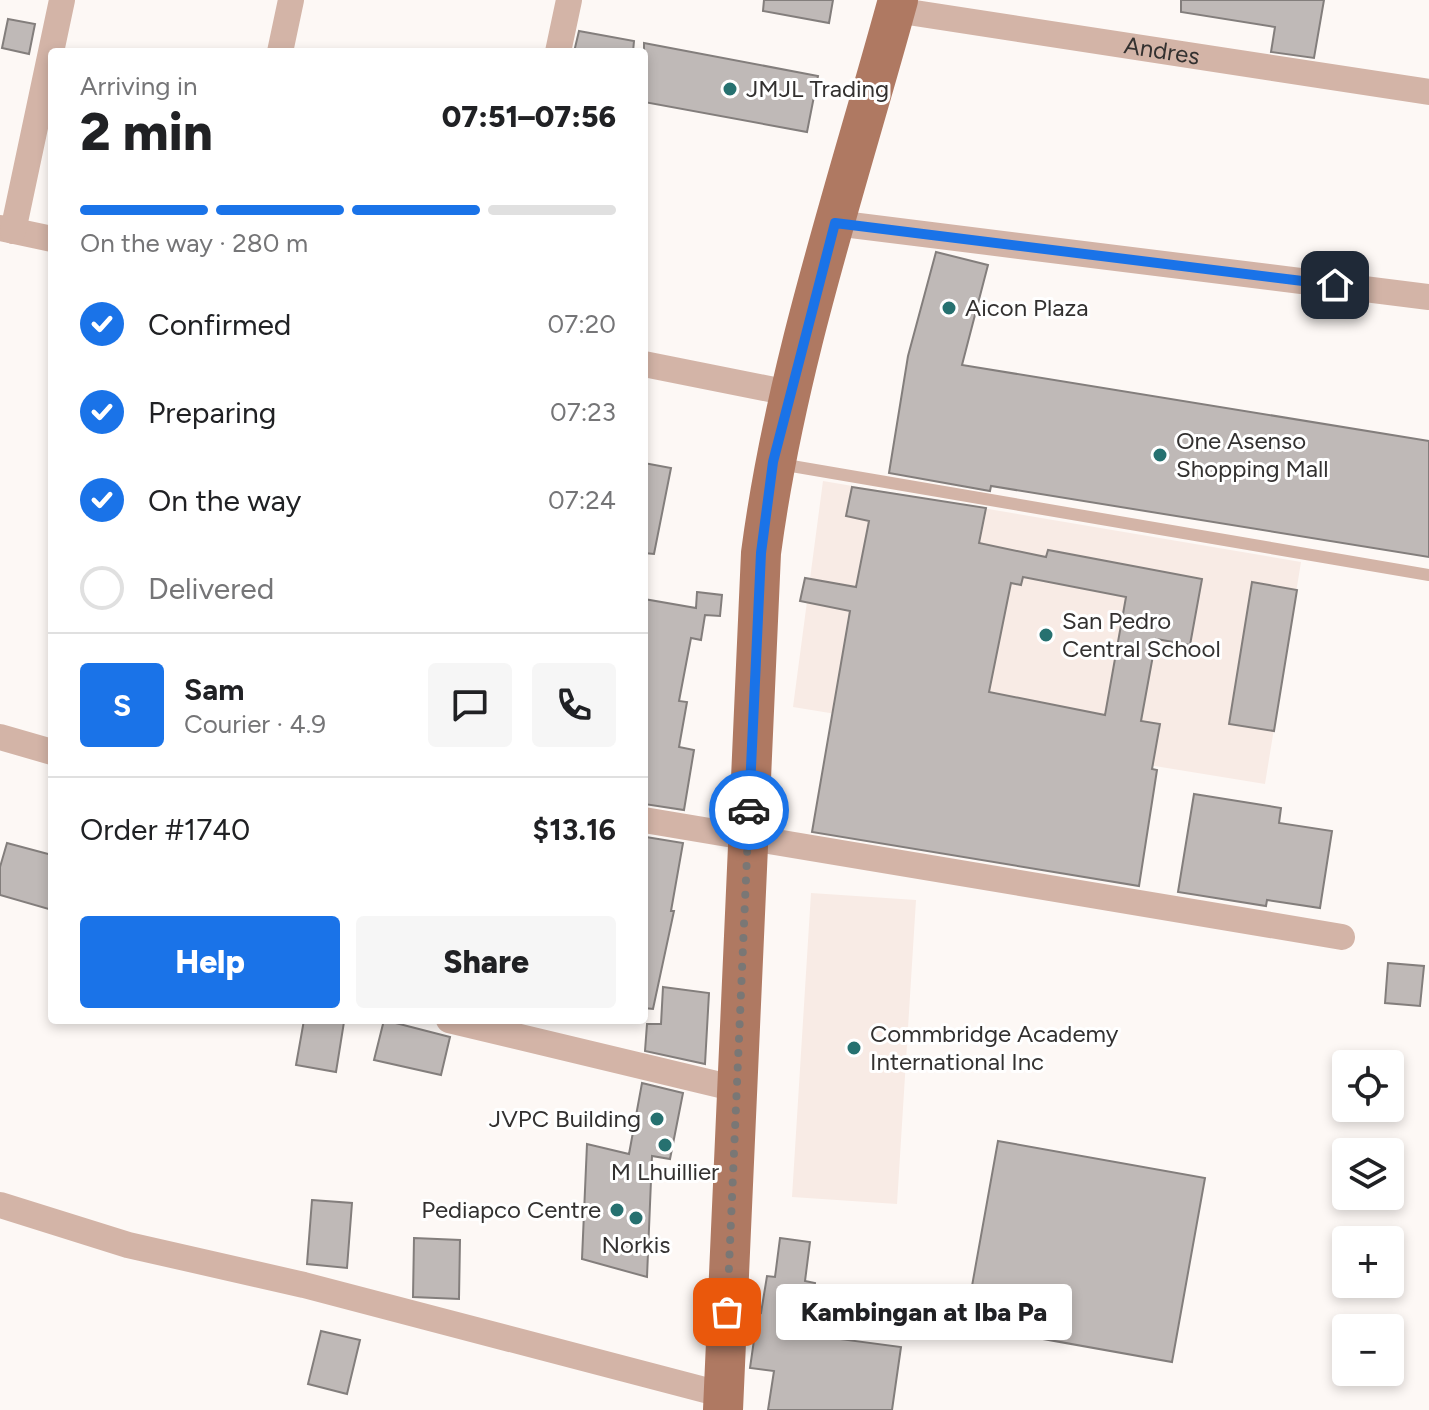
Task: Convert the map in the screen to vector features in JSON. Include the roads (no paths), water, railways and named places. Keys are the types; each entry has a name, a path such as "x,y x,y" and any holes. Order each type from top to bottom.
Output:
{"main road":[{"path":"724,1403 761,553 773,462 789,393 897,5"}],"street":[{"path":"50,48 62,0"},
{"path":"281,48 291,0"},
{"path":"559,48 569,0"},
{"name":"Andres","path":"897,5 1429,92"},
{"path":"48,57 6,229 48,238"},
{"path":"835,223 1429,297"},
{"path":"648,365 789,393"},
{"path":"0,737 48,751"},
{"path":"648,821 1342,937"},
{"path":"466,1024 737,1089"},
{"path":"0,1205 128,1245 304,1285 724,1403"}],"lane":[{"path":"773,462 1429,575"}],"place":[{"name":"JMJL Trading","path":"730,89"},
{"name":"Aicon Plaza","path":"949,308"},
{"name":"One Asenso Shopping Mall","path":"1160,455"},
{"name":"San Pedro Central School","path":"1046,635"},
{"name":"Commbridge Academy International Inc","path":"854,1048"},
{"name":"JVPC Building","path":"657,1119"},
{"name":"M Lhuillier","path":"665,1145"},
{"name":"Pediapco Centre","path":"617,1210"},
{"name":"Norkis","path":"636,1218"},
{"name":"Kambingan at Iba Pa","path":"727,1312"}]}
